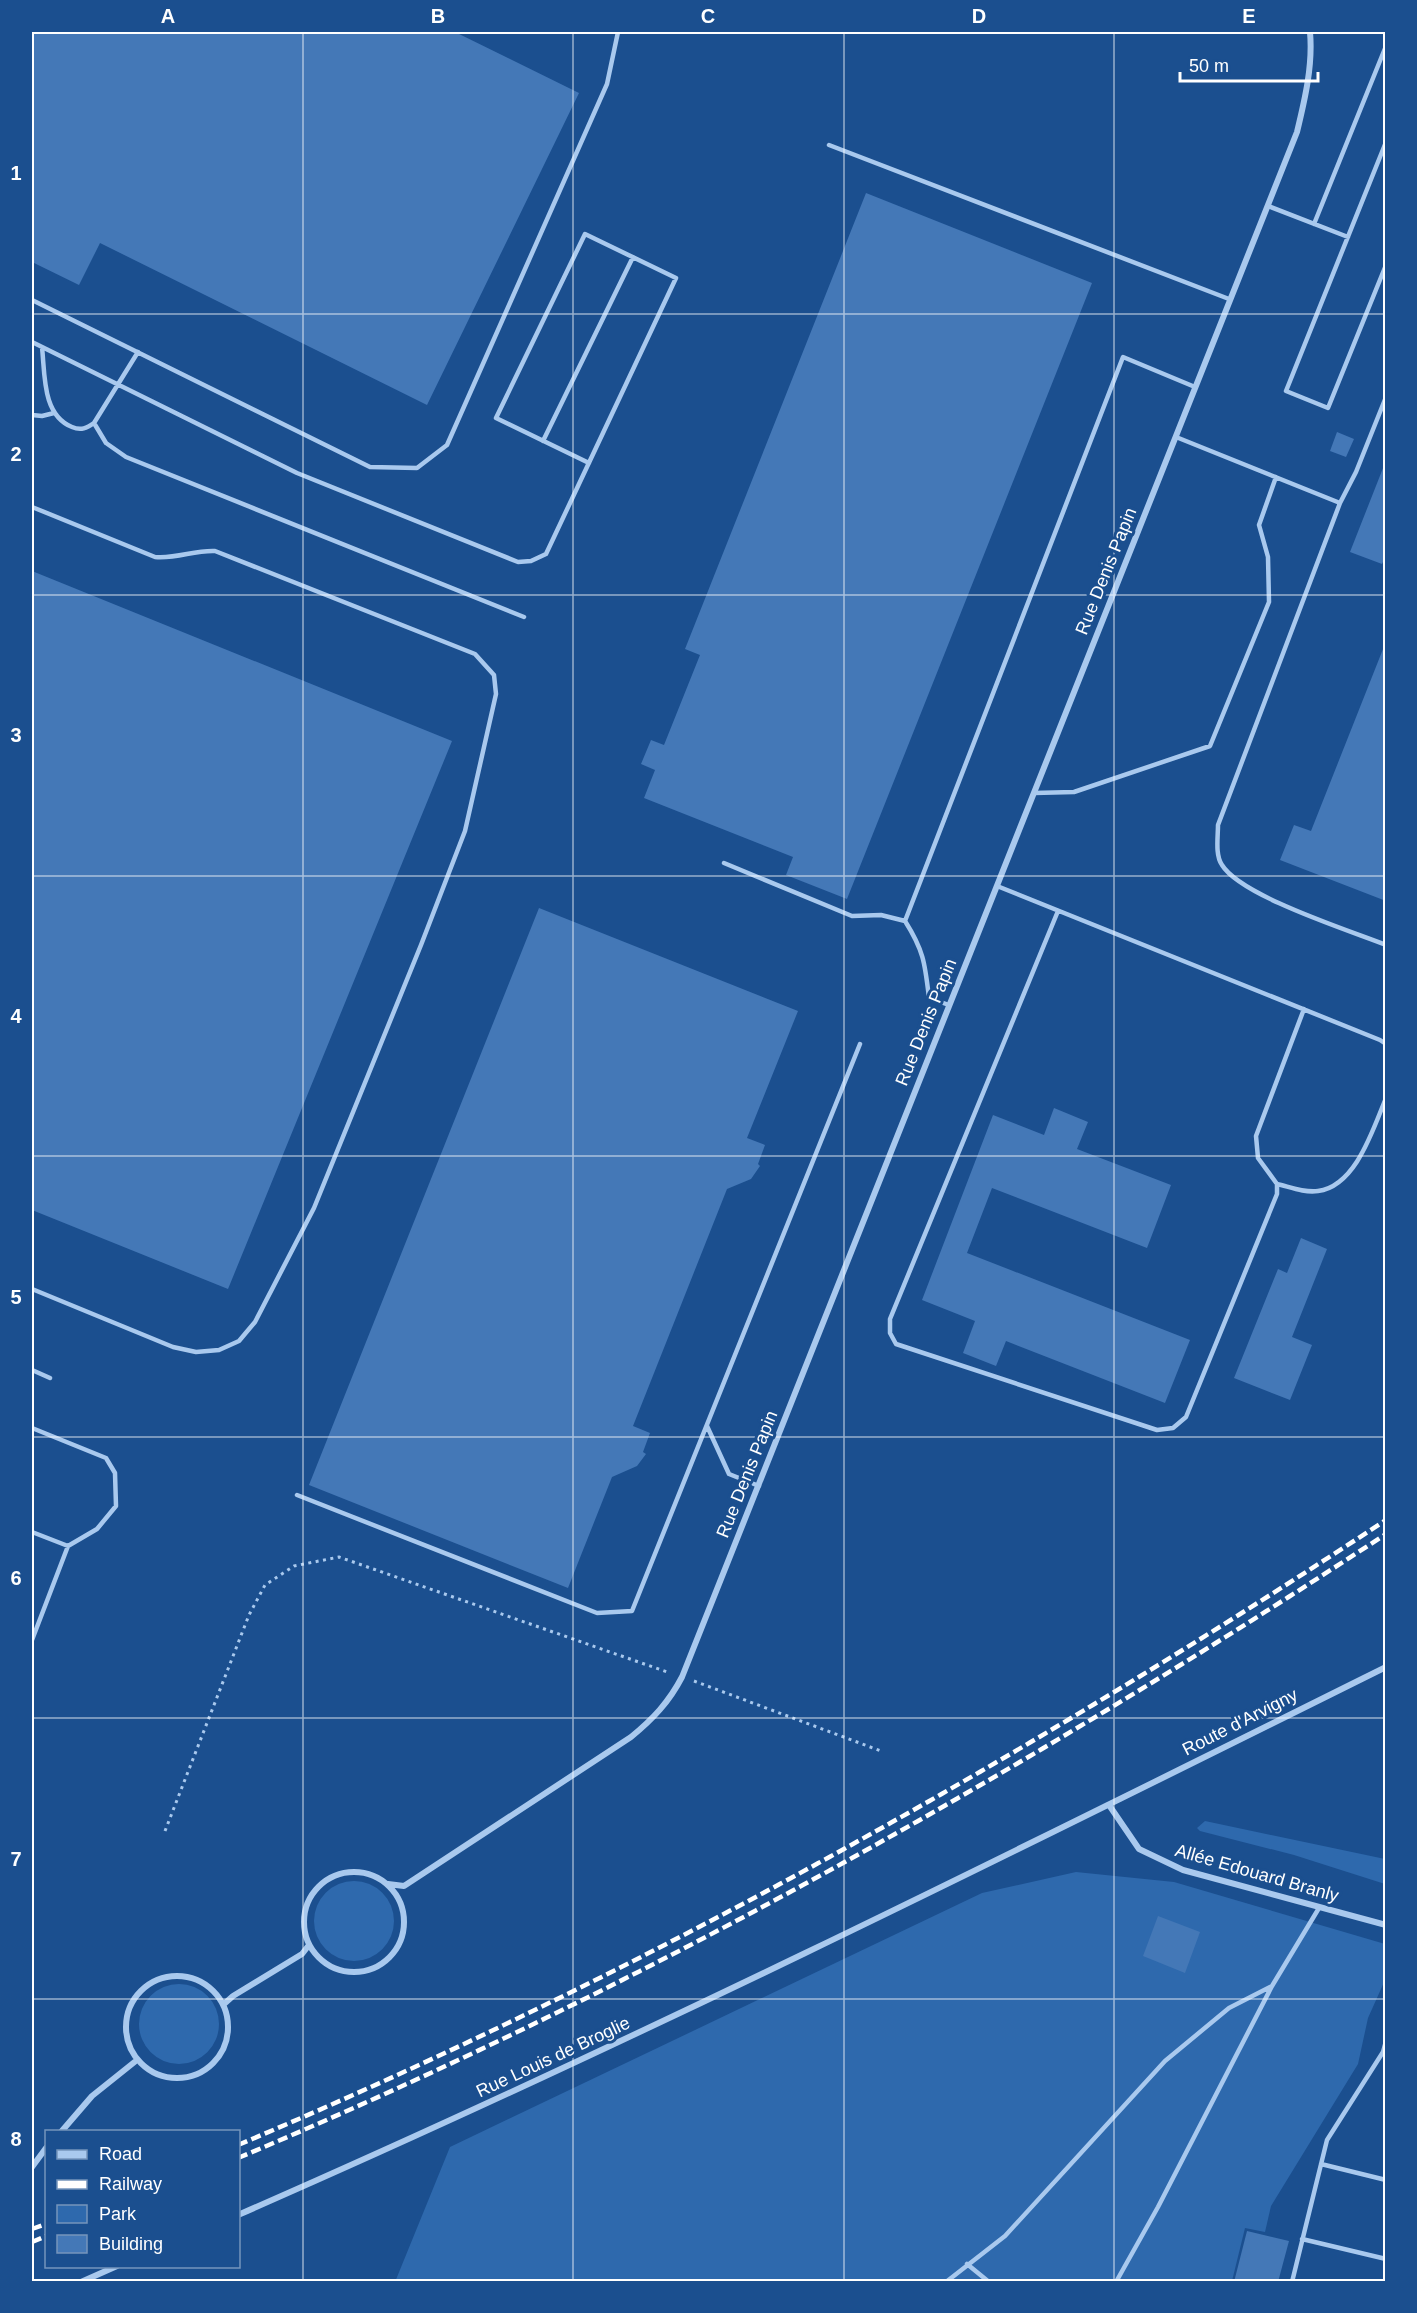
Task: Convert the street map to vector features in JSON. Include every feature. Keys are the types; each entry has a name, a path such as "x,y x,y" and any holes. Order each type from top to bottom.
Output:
{"street":[{"name":"Rue Denis Papin","path":"388,1884 404,1886 631,1737 655,1717 672,1696 682,1677 1297,132 1302,115 1312,50 1310,32"},
{"name":"Route d'Arvigny","path":"877,1918 1386,1667"},
{"name":"Allée Edouard Branly","path":"1109,1805 1139,1849 1183,1870 1386,1924"},
{"path":"360,1871 375,1875 388,1884 398,1896 404,1911 404,1927 400,1943 391,1956 378,1966 363,1972 347,1972 332,1968 318,1958 309,1945 304,1930 304,1915 308,1900 317,1887 329,1877 344,1872 360,1871"},
{"name":"Rue Louis de Broglie","path":"240,2215 504,2097 877,1918"},
{"path":"224,2004 233,1996 302,1954 309,1945"},
{"path":"172,1976 188,1977 202,1982 215,1992 224,2004 228,2019 228,2034 224,2049 205,2071 191,2077 169,2078 148,2070 137,2060 129,2046 127,2023 133,2000 144,1988 157,1980 172,1976"},
{"path":"63,2130 92,2096 137,2060"},
{"path":"32,2167 45,2149"},
{"path":"81,2282 112,2268"}],"lane":[{"path":"32,300 370,467 417,468 447,445 607,84 618,32"},
{"path":"1314,224 1386,46"},
{"path":"1386,142 1286,391 1328,408 1386,265"},
{"path":"829,144 1229,299"},
{"path":"1268,206 1348,237"},
{"path":"32,342 297,473 518,562 531,561 546,554 589,463 676,278 585,234 496,418 589,463"},
{"path":"543,441 633,257"},
{"path":"42,347 50,406 66,425 78,429 87,428 94,423 138,352"},
{"path":"905,921 1123,357 1195,387"},
{"path":"1386,397 1341,503 1218,825 1221,864 1235,880 1259,894 1386,945"},
{"path":"32,415 42,416 54,413"},
{"path":"94,423 106,442 126,457 524,617"},
{"path":"1176,437 1341,503"},
{"path":"1034,793 1074,792 1210,746 1269,602 1268,557 1259,525 1276,477"},
{"path":"32,507 155,557 170,559 203,550 215,551 475,654 494,675 496,694 465,831 314,1208 255,1322 239,1341 219,1350 196,1352 173,1347 32,1289"},
{"path":"724,863 852,916 881,915 905,921 918,941 924,957 929,998 949,1005"},
{"path":"997,886 1386,1044"},
{"path":"1058,911 890,1319 890,1333 896,1344 1157,1430 1173,1428 1186,1417 1277,1194 1277,1184 1258,1158 1256,1136 1304,1010"},
{"path":"297,1495 597,1613 632,1611 860,1044"},
{"path":"1277,1184 1303,1191 1319,1191 1338,1183 1365,1150 1386,1098"},
{"path":"32,1370 50,1378"},
{"path":"706,1425 729,1474 759,1486"},
{"path":"32,1428 106,1458 115,1473 116,1506 97,1529 68,1546 32,1640"},
{"path":"32,1532 68,1546"},
{"path":"1116,2282 1158,2207 1272,1986 1319,1908"},
{"path":"946,2282 1005,2236 1165,2061 1229,2008 1272,1986"},
{"path":"1292,2282 1327,2140 1384,2053 1386,2042"},
{"path":"1321,2164 1386,2180"},
{"path":"1302,2239 1386,2259"},
{"path":"967,2264 989,2282"}],"path":[{"path":"165,1831 249,1615 265,1585 294,1566 339,1557 682,1677 881,1751"}],"green space":[{"path":"1205,1821 1385,1859 1385,1884 1294,1855 1200,1831 1197,1828"},
{"path":"1076,1872 1174,1882 1385,1944 1385,1980 1368,2018 1358,2064 1271,2206 1265,2232 1245,2228 1232,2281 395,2282 450,2147 982,1893"},
{"path":"346,1881 362,1881 383,1892 394,1913 394,1929 383,1950 362,1961 346,1961 332,1955 320,1943 314,1929 314,1913 320,1899 332,1887"},
{"path":"179,1984 194,1987 207,1996 216,2009 219,2024 216,2039 207,2052 194,2061 179,2064 164,2061 151,2052 142,2039 139,2024 142,2009 151,1996 164,1987"}],"building":[{"path":"32,32 455,32 579,93 427,405 100,243 79,285 32,262"},
{"path":"866,193 1092,283 847,899 786,875 793,857 644,798 655,770 641,764 651,740 664,745 700,655 685,649"},
{"path":"1337,432 1354,439 1346,457 1330,451"},
{"path":"1385,463 1386,556 1382,564 1350,552"},
{"path":"32,571 452,741 228,1289 32,1210"},
{"path":"1385,644 1386,901 1280,860 1294,825 1311,831"},
{"path":"539,908 798,1011 747,1138 765,1145 758,1164 760,1166 751,1179 727,1189 633,1426 650,1433 643,1452 646,1454 637,1466 612,1477 568,1588 309,1485"},
{"path":"1054,1108 1088,1122 1077,1149 1171,1185 1147,1248 992,1188 967,1253 1190,1340 1165,1403 1006,1341 996,1366 963,1353 975,1321 922,1300 993,1115 1044,1135"},
{"path":"1301,1238 1327,1249 1292,1337 1312,1345 1290,1400 1234,1378 1278,1269 1287,1273"},
{"path":"1158,1916 1200,1932 1185,1973 1143,1956"},
{"path":"1247,2231 1289,2241 1278,2282 1234,2282"}],"railway":[{"path":"240,2144 388,2079 536,2009 682,1936 826,1859 1109,1695 1386,1520"},
{"path":"240,2157 536,2023 826,1872 969,1792 1109,1709 1386,1534"},
{"path":"32,2229 45,2224"},
{"path":"32,2242 45,2236"}]}
